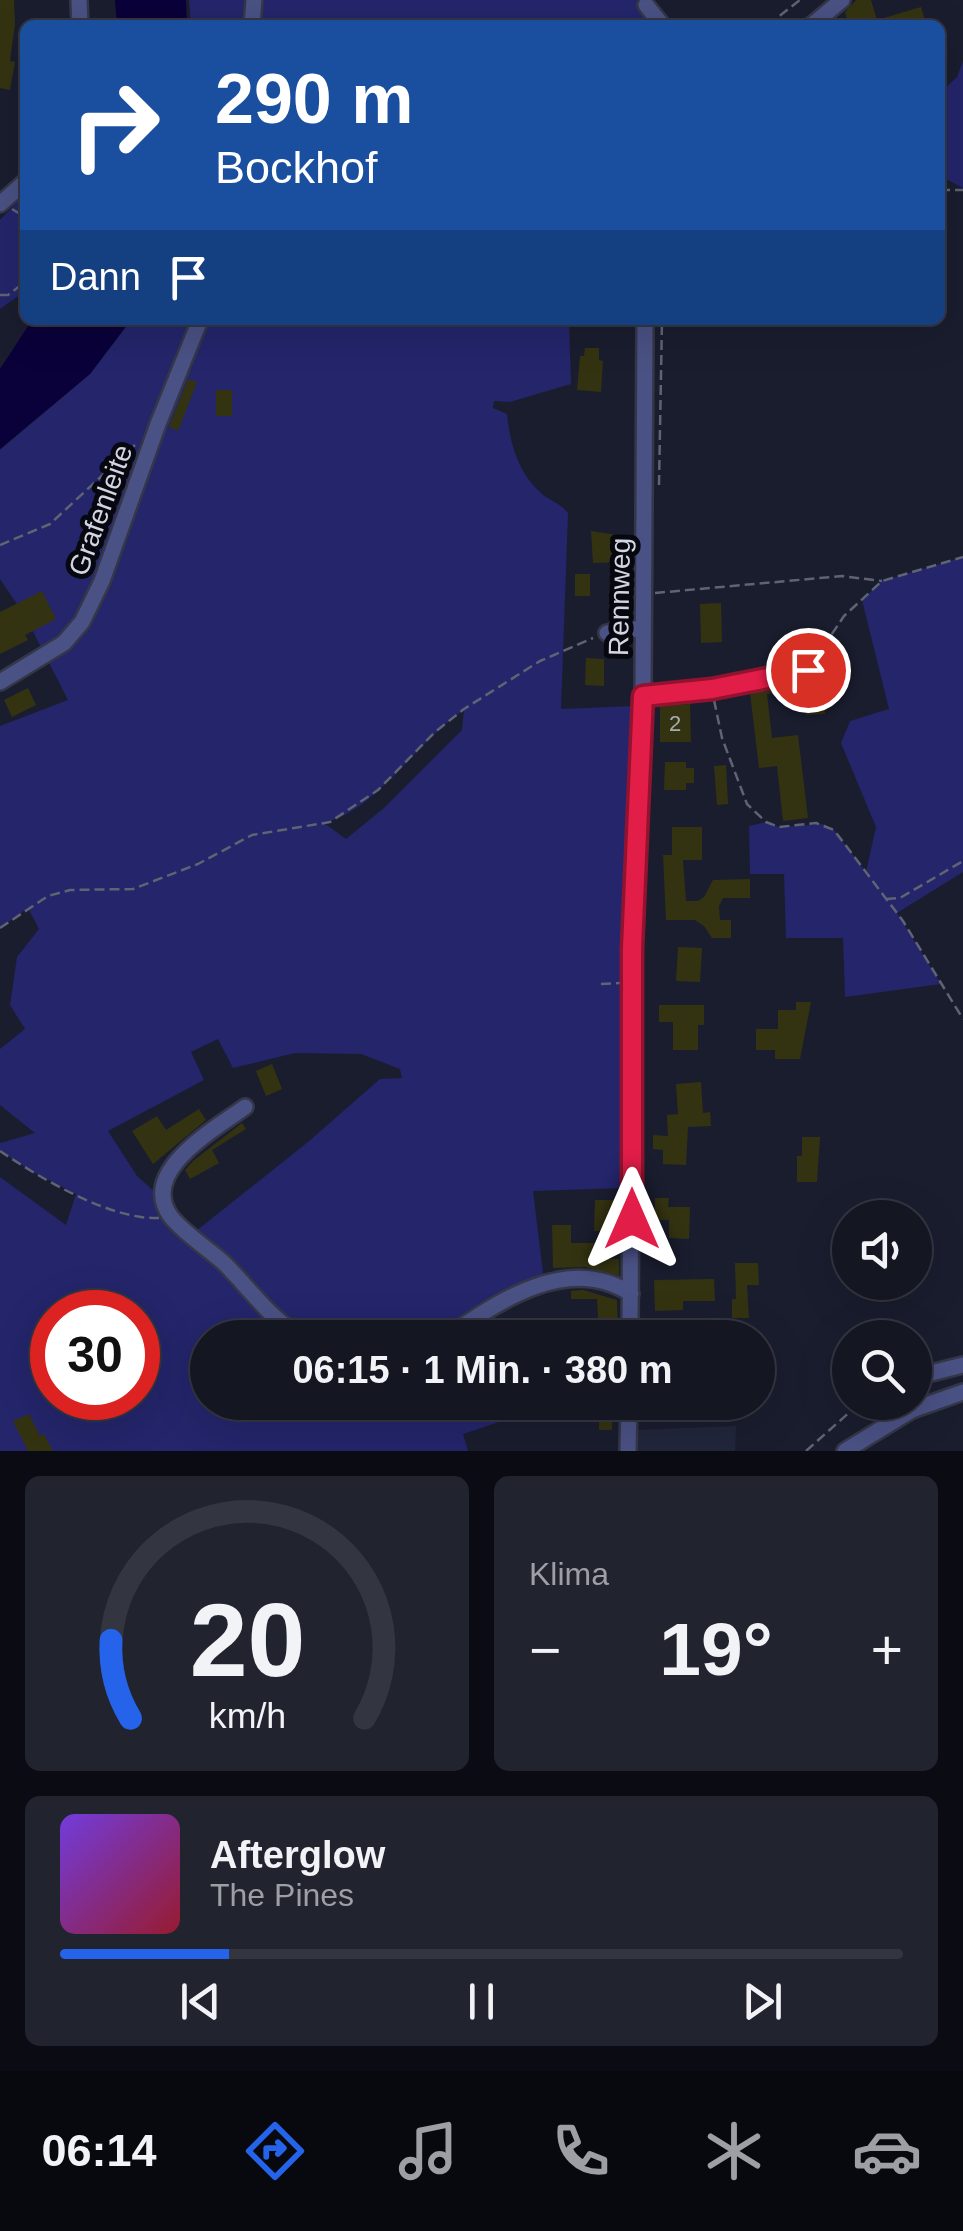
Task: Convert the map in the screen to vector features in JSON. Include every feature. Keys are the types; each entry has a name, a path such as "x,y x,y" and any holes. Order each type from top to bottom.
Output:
{"street":[{"path":"818,20 842,0"},
{"path":"0,204 20,186"},
{"name":"Grafenleite","path":"0,682 64,642 82,622 102,581 198,325"},
{"name":"Rennweg","path":"630,1320 633,869 643,696 645,325"},
{"path":"607,632 643,628"},
{"path":"643,696 712,689 808,670"},
{"path":"245,1107 181,1154 172,1165 164,1199 170,1216 225,1264 278,1320"},
{"path":"474,1320 508,1298 564,1278 614,1283 631,1294"},
{"path":"932,1373 963,1364"},
{"path":"845,1451 912,1410 963,1392"},
{"path":"628,1451 629,1420"}],"path":[{"path":"774,20 800,0"},
{"path":"658,498 662,325"},
{"path":"0,544 50,524 158,424"},
{"path":"656,593 842,576 882,580 963,557"},
{"path":"808,670 844,616 882,580"},
{"path":"0,928 48,896 70,890 133,889 198,864 252,835 330,822 378,790 435,732 464,709 540,661 607,632"},
{"path":"712,689 722,738 747,804 766,822 779,827 816,824 834,830 886,900 963,1018"},
{"path":"886,900 900,898 963,861"},
{"path":"601,984 632,982"},
{"path":"0,1151 30,1172 97,1203 140,1217 170,1216"},
{"path":"806,1451 841,1420"}],"shaded area":[{"path":"115,0 186,0 187,20 117,20"},
{"path":"189,0 646,0 645,20 191,20"},
{"path":"963,61 963,188 945,181 945,88 957,77"},
{"path":"20,199 20,295 0,309 0,220"},
{"path":"29,325 127,325 90,374 0,449 0,369"},
{"path":"127,325 569,325 571,384 510,402 494,401 493,408 507,414 513,447 527,477 568,513 561,709 633,706 625,1188 533,1191 544,1281 472,1320 190,1320 190,1420 502,1420 463,1434 468,1451 0,1451 0,1177 66,1225 76,1194 0,1151 0,1143 35,1133 0,1105 0,1049 25,1029 10,1005 17,957 39,929 28,908 0,928 0,726 68,700 25,616 0,579 0,450 90,374","holes":["464,710 462,730 384,808 346,839 324,823 362,804","218,1039 233,1068 295,1053 361,1054 400,1069 402,1078 380,1079 196,1231 170,1216 165,1201 137,1176 108,1131 204,1080 191,1052"]},
{"path":"963,557 963,872 897,913 941,984 845,997 843,938 786,938 784,874 750,874 749,826 766,822 779,827 824,824 834,830 866,872 876,827 841,743 850,721 889,709 862,600 882,581"},
{"path":"736,1426 735,1451 638,1451 638,1430"}],"building":[{"path":"0,0 14,0 10,61 15,62 10,90 0,88"},
{"path":"856,0 871,0 877,20 847,20 845,12"},
{"path":"921,7 925,20 877,20"},
{"path":"585,348 599,348 599,360 603,361 601,392 577,390 580,356 584,356"},
{"path":"188,379 197,382 178,431 169,427"},
{"path":"216,390 232,390 232,416 216,416"},
{"path":"591,531 617,535 619,562 593,563"},
{"path":"617,563 632,563 632,588 617,588"},
{"path":"575,574 590,574 590,596 575,596"},
{"path":"42,591 56,619 0,654 0,612"},
{"path":"721,603 722,642 701,643 700,604"},
{"path":"586,658 604,659 604,686 585,685"},
{"path":"783,686 784,692 767,694 772,738 798,735 808,818 783,821 777,766 759,768 750,693"},
{"path":"28,688 36,705 12,717 4,700"},
{"path":"824,692 825,714 806,715 804,693"},
{"path":"690,704 691,742 660,742 660,706"},
{"path":"665,762 686,762 686,768 694,768 694,783 686,783 686,790 664,790"},
{"path":"726,765 728,804 717,805 714,766"},
{"path":"672,827 702,827 702,860 683,860 686,901 704,897 713,880 750,879 750,898 723,898 719,906 720,920 731,920 731,938 712,938 695,920 666,920 663,855 672,855"},
{"path":"678,947 702,948 700,982 676,981"},
{"path":"796,1002 811,1002 800,1059 775,1059 775,1050 756,1050 756,1029 778,1029 778,1010 796,1010"},
{"path":"659,1005 704,1005 704,1025 698,1025 698,1050 673,1050 673,1022 659,1022"},
{"path":"272,1064 282,1089 266,1096 256,1071"},
{"path":"701,1082 703,1113 710,1112 711,1126 688,1127 686,1165 663,1164 663,1150 653,1149 653,1135 668,1136 667,1115 678,1114 676,1084"},
{"path":"199,1109 206,1120 153,1164 132,1131 157,1116 166,1130"},
{"path":"242,1123 246,1129 212,1150 219,1163 190,1179 185,1170 193,1161"},
{"path":"802,1137 820,1137 817,1182 797,1182"},
{"path":"655,1198 669,1198 668,1207 690,1207 689,1239 669,1238 669,1220 655,1220"},
{"path":"595,1200 615,1200 615,1231 594,1231"},
{"path":"552,1225 571,1225 571,1243 596,1243 596,1259 619,1259 619,1276 585,1267 553,1268"},
{"path":"735,1263 758,1263 759,1285 747,1285 749,1318 732,1318"},
{"path":"714,1279 715,1301 683,1301 683,1310 655,1311 654,1280"},
{"path":"583,1290 617,1300 618,1320 598,1320 597,1299 571,1299 571,1291"},
{"path":"29,1414 53,1451 28,1451 13,1421"},
{"path":"599,1420 612,1420 612,1430 599,1430"}],"route":[{"path":"632,1219 633,869 643,696 712,689 808,670"}]}
